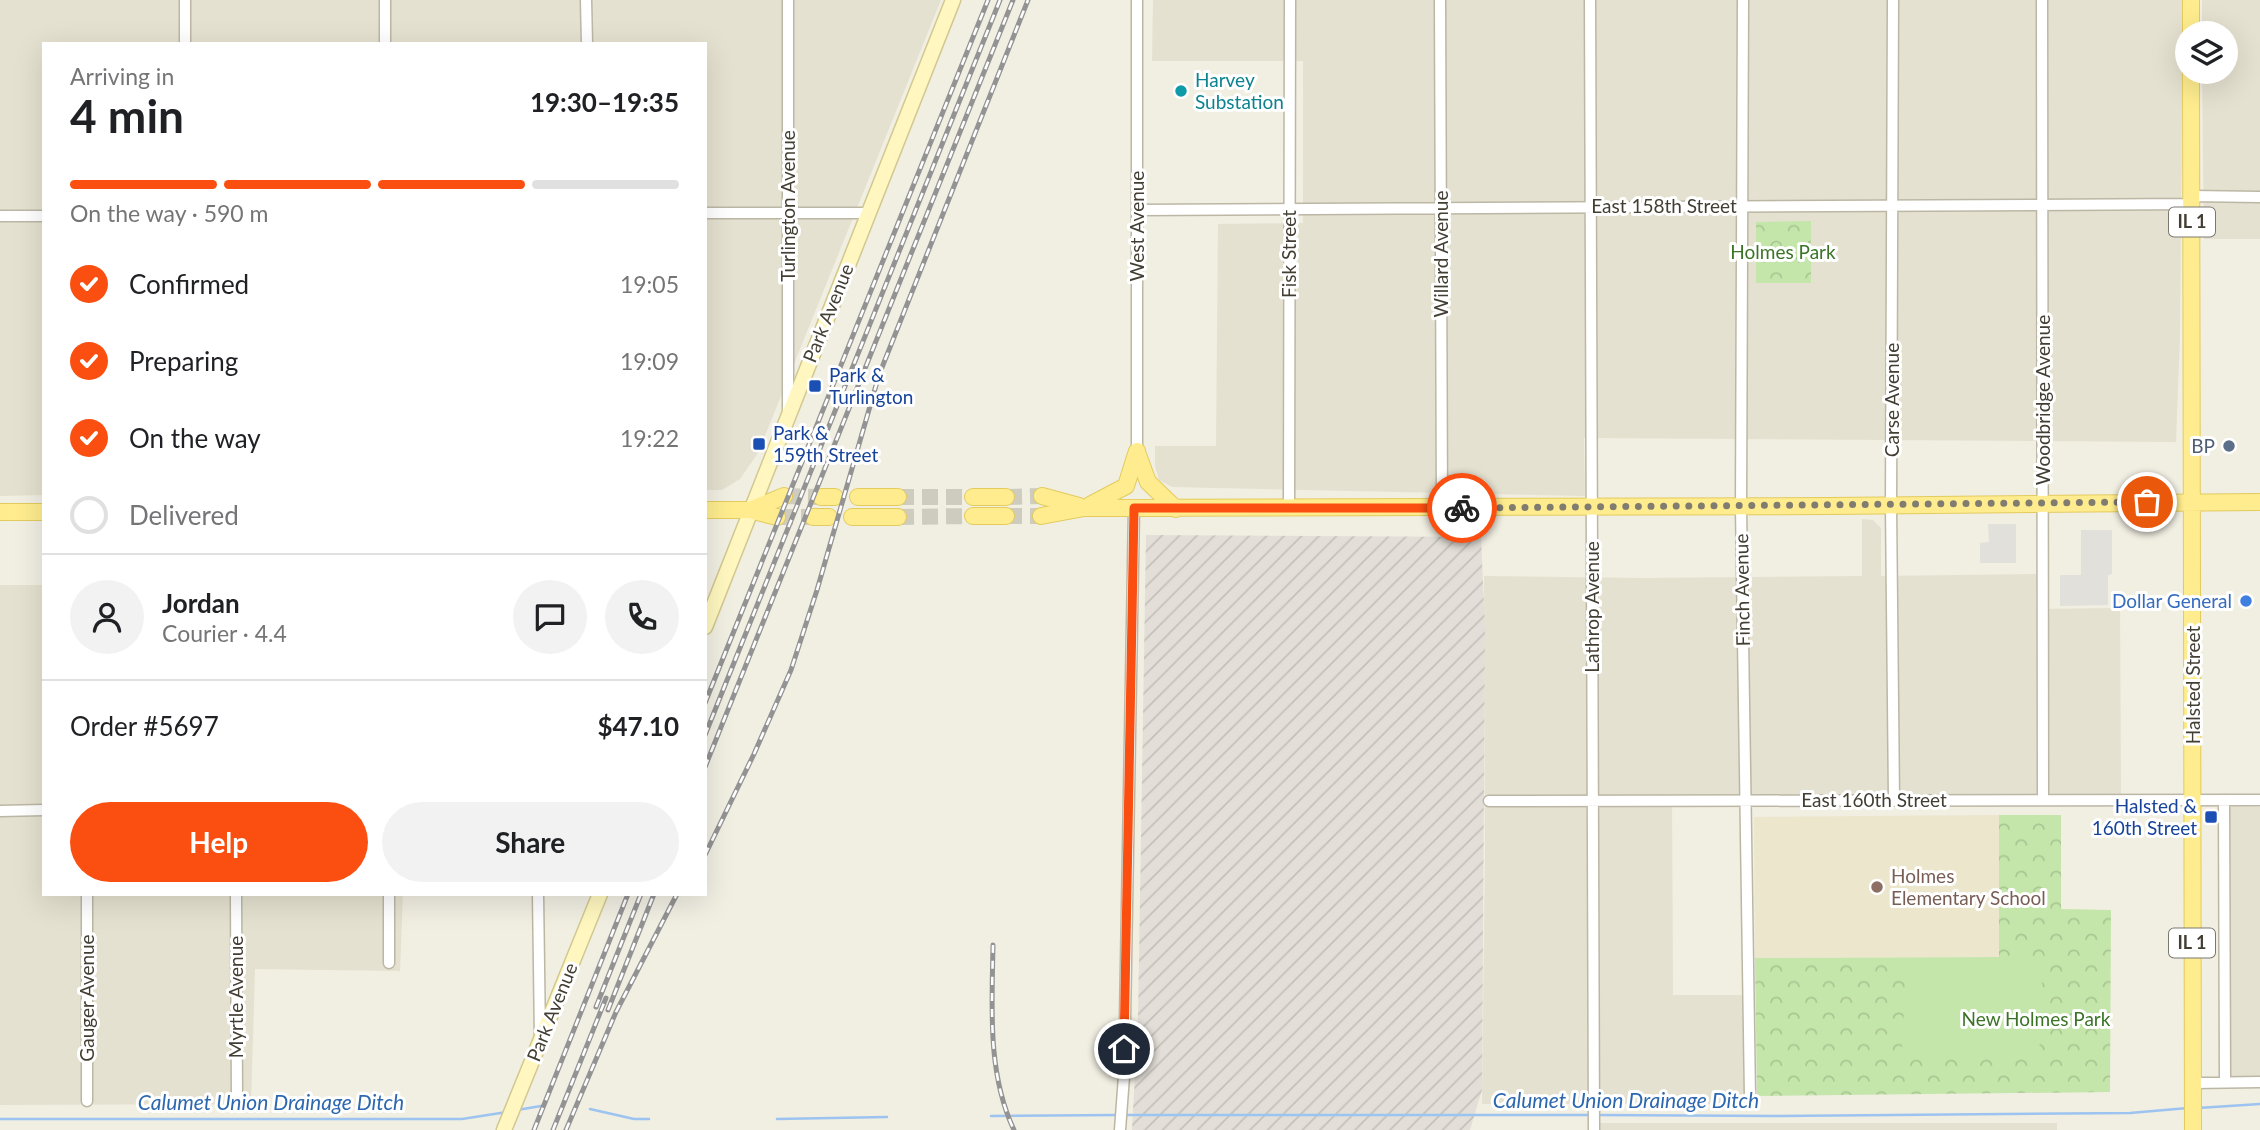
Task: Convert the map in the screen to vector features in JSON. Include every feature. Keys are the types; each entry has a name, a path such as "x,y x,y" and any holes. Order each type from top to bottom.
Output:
{"main road":[{"path":"2191,0 2191,21"},
{"name":"Halsted Street","path":"2192,84 2194,1129"},
{"path":"1137,451 1148,482 1176,509"},
{"path":"1041,496 1084,508 1119,492 1126,486 1137,451"},
{"path":"750,510 784,496"},
{"path":"973,497 1006,497"},
{"path":"858,498 898,498"},
{"path":"1041,516 1084,508 1741,507 2260,502"},
{"path":"707,510 750,510 777,517"},
{"path":"0,512 42,512"},
{"path":"973,516 1006,516"},
{"path":"852,517 898,517"}],"street":[{"path":"185,0 185,42"},
{"path":"385,0 385,42"},
{"path":"586,0 587,42"},
{"name":"Turlington Avenue","path":"788,0 788,412"},
{"name":"Park Avenue","path":"707,622 953,0"},
{"name":"West Avenue","path":"1136,0 1137,451"},
{"name":"Fisk Street","path":"1289,508 1290,0"},
{"name":"Willard Avenue","path":"1440,0 1442,508"},
{"name":"Lathrop Avenue","path":"1590,0 1594,1126"},
{"name":"Finch Avenue","path":"1743,0 1741,507 1750,1097"},
{"name":"Carse Avenue","path":"1893,0 1891,506 1894,800"},
{"name":"Woodbridge Avenue","path":"2042,0 2043,800"},
{"name":"East 158th Street","path":"1137,210 2043,204 2260,197"},
{"path":"707,213 868,213"},
{"path":"0,216 42,216"},
{"path":"1120,1129 1123,1098 1134,508"},
{"path":"2224,800 2225,1082"},
{"name":"East 160th Street","path":"1489,801 2260,800"},
{"path":"0,811 42,810"},
{"name":"Gauger Avenue","path":"87,896 88,1101"},
{"name":"Myrtle Avenue","path":"236,896 237,1100"},
{"path":"389,896 389,963"},
{"path":"538,896 540,1040"},
{"name":"Park Avenue","path":"505,1127 599,896"},
{"path":"2193,1083 2260,1082"}],"shaded area":[{"path":"0,0 941,0 758,453 740,479 722,490 707,490 707,42 42,42 42,495 0,496"},
{"path":"1153,0 2183,0 2183,21 2175,21 2175,84 2182,84 2180,334 2176,442 1584,438 1585,496 1172,487 1159,480 1155,466 1155,446 1216,446 1218,224 1303,223 1303,61 1152,61"},
{"path":"2202,0 2260,0 2260,239 2204,239 2202,84 2238,84 2238,21 2202,21"},
{"path":"1862,519 1873,520 1881,528 1881,576 2037,574 2036,609 2120,608 2121,796 1672,796 1673,995 1743,995 1745,1104 1482,1104 1484,576 1862,576"},
{"path":"1988,524 2016,524 2016,563 1980,563 1980,543 1989,542"},
{"path":"2081,530 2112,530 2112,574 2108,575 2108,605 2060,606 2060,575 2081,575"},
{"path":"1146,535 1481,537 1485,629 1482,1090 1470,1130 1132,1130 1138,1019"},
{"path":"0,585 42,585 42,896 403,896 400,971 255,969 251,1104 0,1105"},
{"path":"2218,806 2260,807 2260,1088 2220,1088"},
{"name":"Holmes Elementary School","path":"1999,815 1999,957 1755,958 1754,817"},
{"path":"1599,1123 2057,1123 2057,1130 1599,1130"}],"green space":[{"name":"Holmes Park","path":"1811,221 1811,283 1756,283 1756,222"},
{"name":"New Holmes Park","path":"1999,815 2061,815 2061,909 2111,910 2110,1092 1757,1096 1755,958 1999,957"},
{"path":"1906,960 2043,966 2039,1058 1902,1052"}],"waterway":[{"name":"Calumet Union Drainage Ditch","path":"2198,1108 2260,1104"},
{"name":"Calumet Union Drainage Ditch","path":"517,1110 541,1106"},
{"name":"Calumet Union Drainage Ditch","path":"1597,1115 2130,1113 2188,1108"},
{"name":"Calumet Union Drainage Ditch","path":"590,1109 634,1119 649,1119"},
{"name":"Calumet Union Drainage Ditch","path":"0,1119 462,1119 507,1112"},
{"name":"Calumet Union Drainage Ditch","path":"991,1116 1117,1115"},
{"name":"Calumet Union Drainage Ditch","path":"1124,1115 1590,1115"},
{"name":"Calumet Union Drainage Ditch","path":"777,1119 887,1117"}],"tunnel":[{"path":"784,496 821,497"},
{"path":"1006,497 1042,496"},
{"path":"898,497 973,497"},
{"path":"898,517 973,516"},
{"path":"1006,516 1041,516"},
{"path":"777,517 813,517"}],"railway":[{"path":"707,698 988,0"},
{"path":"707,730 1000,0"},
{"path":"707,762 1013,0"},
{"path":"707,851 791,670 879,375 1028,0"},
{"path":"534,1130 627,896"},
{"path":"596,1007 640,896"},
{"path":"608,1010 653,896"},
{"path":"566,1130 616,1012 676,896"},
{"path":"993,945 992,1015 995,1062 1005,1108 1014,1130"},
{"path":"553,1130 606,998"}],"way so far":[{"path":"1462,508 2147,502"}],"place":[{"name":"Harvey Substation","path":"1181,91"},
{"name":"Park & Turlington","path":"815,386"},
{"name":"Park & 159th Street","path":"759,444"},
{"name":"BP","path":"2229,446"},
{"name":"Dollar General","path":"2246,601"},
{"name":"Halsted & 160th Street","path":"2211,817"},
{"name":"Holmes Elementary School","path":"1877,887"}],"route":[{"path":"1124,1049 1134,508 1462,508"}]}
